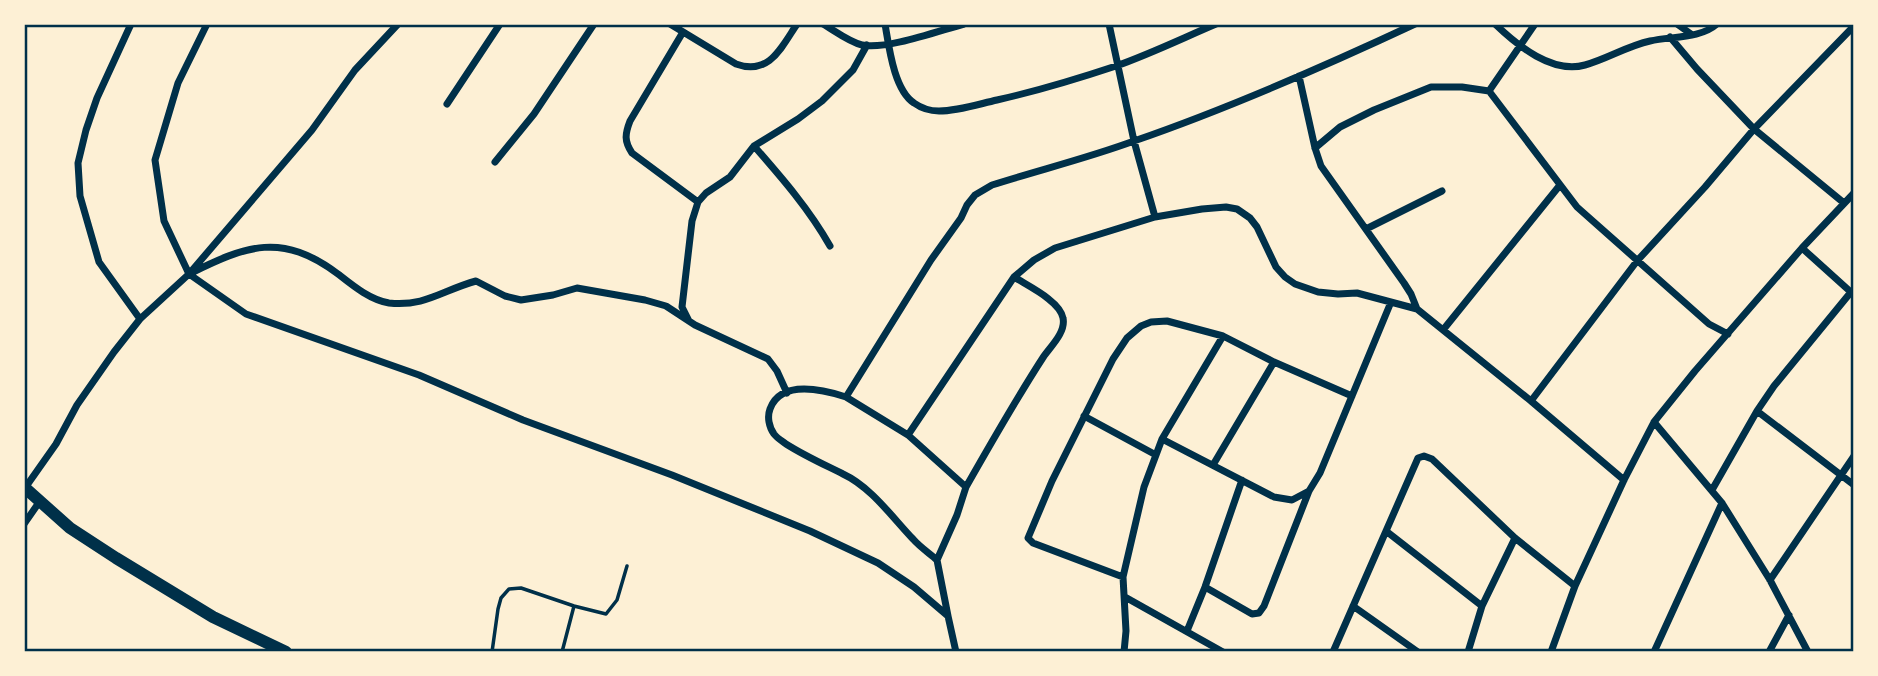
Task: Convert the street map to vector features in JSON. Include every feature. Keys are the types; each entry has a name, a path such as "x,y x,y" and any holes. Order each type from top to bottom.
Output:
{"main road":[{"path":"25,488 71,528 202,610 286,652"}],"street":[{"path":"131,24 97,98 78,163 80,196 99,262 140,319"},
{"path":"207,24 178,83 155,160 164,221 189,274 246,314 419,375 523,420 672,475 810,531 878,564 914,587 948,616"},
{"path":"25,488 56,444 77,405 140,319 189,274 312,130 355,70 398,24"},
{"path":"447,104 500,24"},
{"path":"495,162 534,114 594,24"},
{"path":"670,24 747,68 757,68 777,54 797,24"},
{"path":"823,24 852,41 867,45 888,44 964,24"},
{"path":"886,24 888,44 899,84 905,95 924,109 939,111 970,107 1029,93 1118,65 1216,24"},
{"path":"1109,24 1134,141 1155,217"},
{"path":"846,397 975,195 992,184 1134,141 1361,51 1415,24"},
{"path":"1495,24 1522,46 1551,64 1567,68 1584,65 1647,41 1706,32 1717,24"},
{"path":"1489,91 1535,24"},
{"path":"1678,24 1691,34"},
{"path":"1531,401 1637,261 1754,129 1853,26"},
{"path":"683,33 630,121 625,134 632,153 698,202"},
{"path":"1671,37 1754,129 1844,203"},
{"path":"688,320 682,307 692,221 698,202 706,193 730,177 754,146 822,101 853,70 867,45"},
{"path":"1298,76 1321,166 1410,294 1417,309"},
{"path":"1315,148 1339,127 1431,87 1462,87 1489,91 1577,207 1709,324 1727,334"},
{"path":"754,146 817,222 830,246"},
{"path":"1443,330 1560,185"},
{"path":"1366,229 1442,191"},
{"path":"1550,652 1575,586 1654,422 1727,334 1853,193"},
{"path":"908,435 1014,277 1034,260 1055,248 1155,217 1226,207 1237,209 1250,218 1276,267 1295,284 1318,292 1357,293 1417,309 1624,480"},
{"path":"189,274 226,256 252,248 283,246 303,252 359,289 386,302 413,304 476,281 505,296 521,300 577,288 597,290 666,306 695,325 768,359 787,393"},
{"path":"1712,490 1774,386 1852,294 1802,248"},
{"path":"956,652 937,560 966,487 1063,324 1063,315 1055,305 1014,277"},
{"path":"1205,587 1252,614 1259,613 1264,607 1309,491 1320,473 1391,302"},
{"path":"1123,577 1033,543 1028,538 1052,481 1113,359 1127,338 1141,326 1167,321 1223,336 1352,396"},
{"path":"1124,652 1126,631 1123,577 1144,487 1162,439 1223,336"},
{"path":"1213,465 1274,362"},
{"path":"937,560 855,481 811,460 775,436 769,423 769,410 776,399 807,388 826,390 846,397 908,435 966,487"},
{"path":"1757,411 1853,485"},
{"path":"1084,416 1156,455"},
{"path":"1654,422 1722,503 1770,580 1808,652"},
{"path":"1162,439 1274,497 1292,500 1309,491"},
{"path":"1333,652 1418,458 1424,456 1432,459 1515,538 1575,586"},
{"path":"1770,580 1853,456"},
{"path":"1186,631 1205,587 1242,480"},
{"path":"24,524 40,501"},
{"path":"1654,652 1722,503"},
{"path":"1386,531 1482,606"},
{"path":"1468,652 1482,606 1515,538"},
{"path":"1125,597 1223,652"},
{"path":"1353,606 1418,652"},
{"path":"1769,652 1789,615"}],"lane":[{"path":"492,652 498,609 501,598 509,589 521,588 606,614 617,600 627,566"},
{"path":"562,652 574,606"}]}
